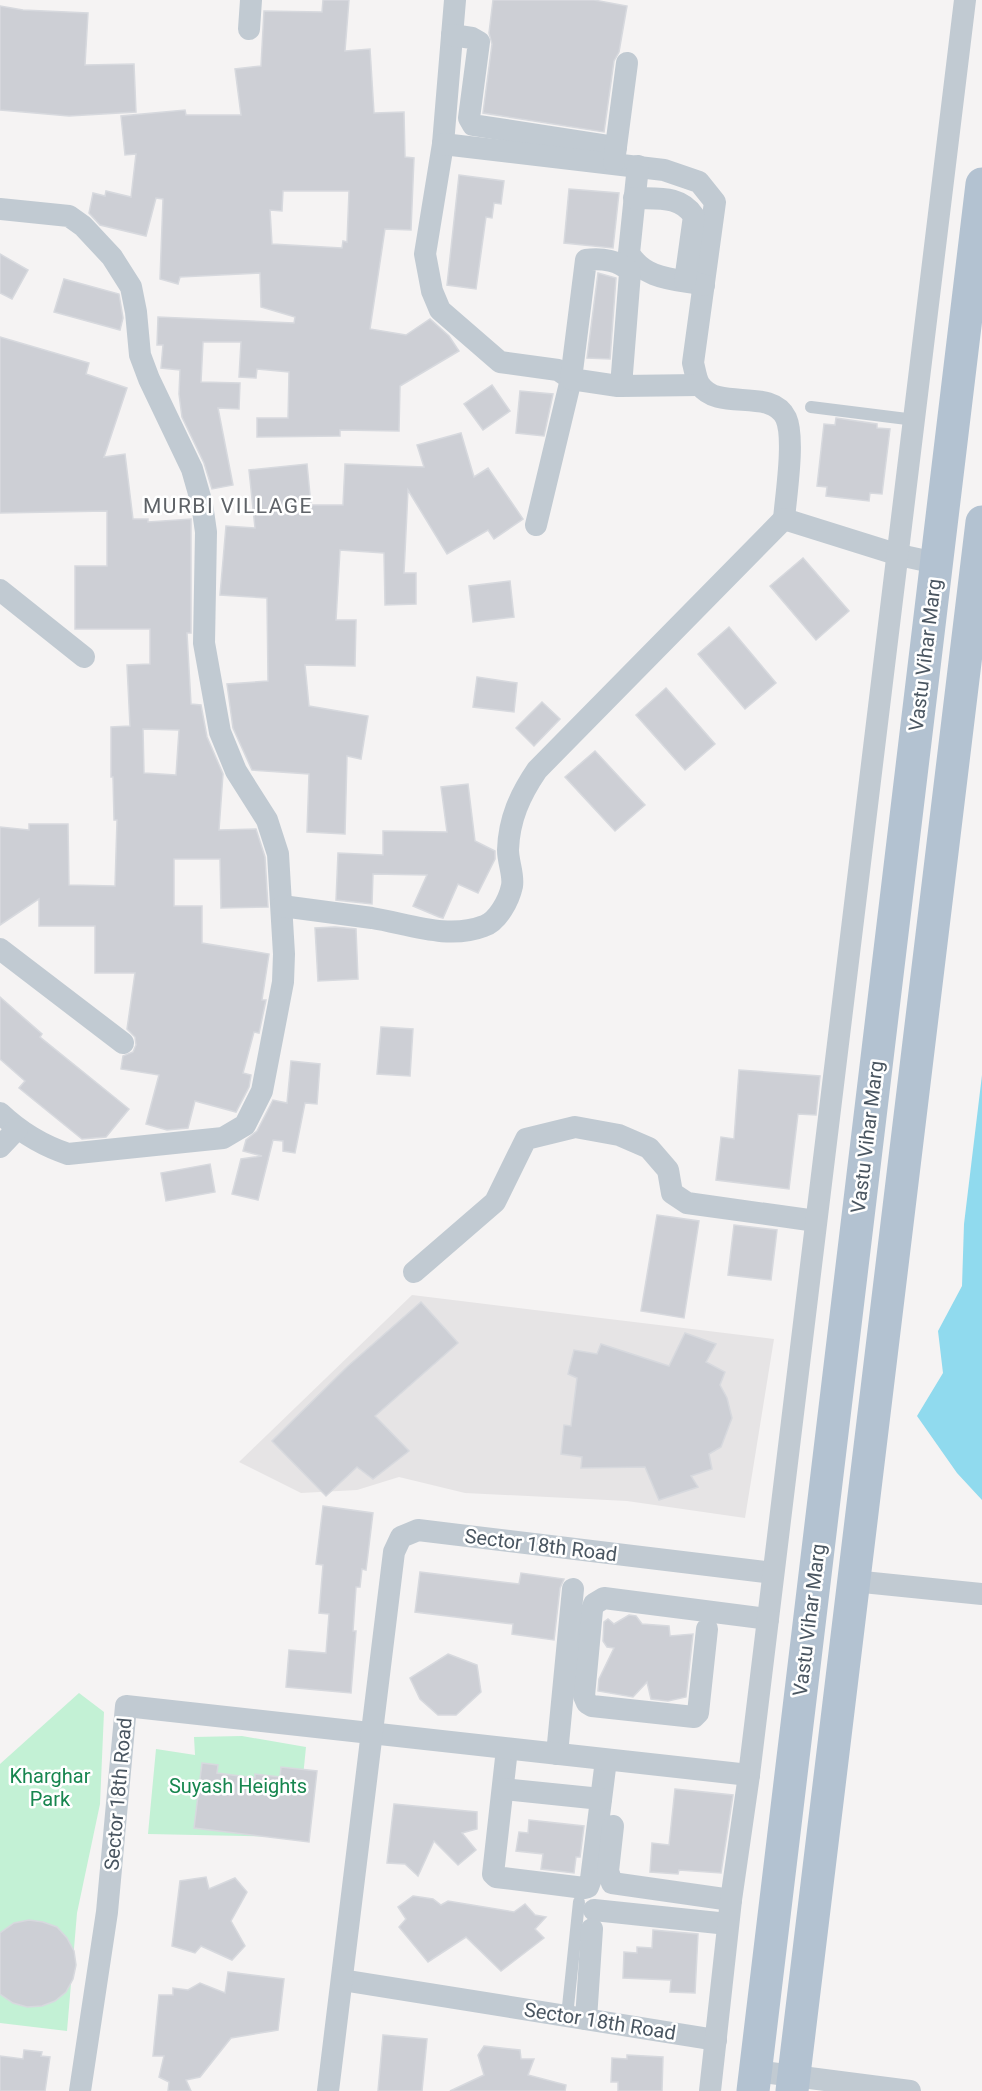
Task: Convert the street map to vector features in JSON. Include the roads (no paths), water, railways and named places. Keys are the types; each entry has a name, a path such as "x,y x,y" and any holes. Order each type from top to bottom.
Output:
{"main road":[{"name":"Vastu Vihar Marg","path":"754,2081 982,184"},
{"name":"Vastu Vihar Marg","path":"793,2084 982,522"}],"street":[{"path":"249,29 251,0"},
{"path":"455,0 443,144 425,254 432,291 440,310 500,362 558,370 571,379 621,386 699,385"},
{"path":"710,2091 728,1924 749,1775 965,0"},
{"path":"452,35 472,38 479,42 469,118 473,125 615,155 638,166 664,170 699,182 715,202 694,283"},
{"path":"615,155 627,63"},
{"path":"443,144 615,155"},
{"path":"638,166 629,253 636,265 654,276 694,283"},
{"path":"282,906 374,918 441,932 487,926 505,907 512,885 508,851 512,821 519,796 537,770 784,519 790,433 785,417 773,405 711,395 699,385 693,363 694,216 686,205 677,200 634,198"},
{"path":"0,209 69,216 83,226 112,257 131,287 140,355 192,469 202,504 206,532 204,643 219,732 236,771 274,836 282,906 283,982 262,1091 245,1125 223,1138 68,1154 48,1148 17,1129 0,1113"},
{"path":"536,525 571,379 586,260 599,258 626,267 630,273 621,386"},
{"path":"784,519 898,555 936,563"},
{"path":"0,590 84,657"},
{"path":"0,949 123,1043"},
{"path":"414,1272 495,1202 526,1139 575,1127 620,1135 649,1148 668,1170 672,1193 687,1203 816,1221"},
{"path":"0,1147 17,1129"},
{"name":"Sector 18th Road","path":"328,2091 394,1552 401,1537 418,1530 773,1573"},
{"path":"853,1581 982,1594"},
{"path":"557,1754 573,1589"},
{"path":"707,1629 698,1713 694,1717 592,1706 587,1703 584,1696 592,1610 598,1600 604,1598 768,1618"},
{"name":"Sector 18th Road","path":"80,2091 107,1912 126,1706 749,1775"},
{"path":"507,1749 492,1872 494,1876 584,1888 588,1887 591,1879 601,1799 613,1761"},
{"path":"613,1761 608,1871 612,1883 731,1900"},
{"path":"503,1789 601,1799"},
{"path":"577,2018 588,1914 728,1924"},
{"name":"Sector 18th Road","path":"342,1980 716,2040"},
{"path":"754,2081 910,2091"}],"lane":[{"path":"811,407 915,420"},
{"path":"577,2018 588,1914"}],"water":[{"path":"982,1075 982,1500 957,1473 917,1416 943,1373 938,1331 962,1286 964,1224"}],"district":[{"name":"MURBI VILLAGE","path":"228,506"}],"park label":[{"name":"Suyash Heights","path":"238,1786"},
{"name":"Kharghar Park","path":"50,1788"}]}
